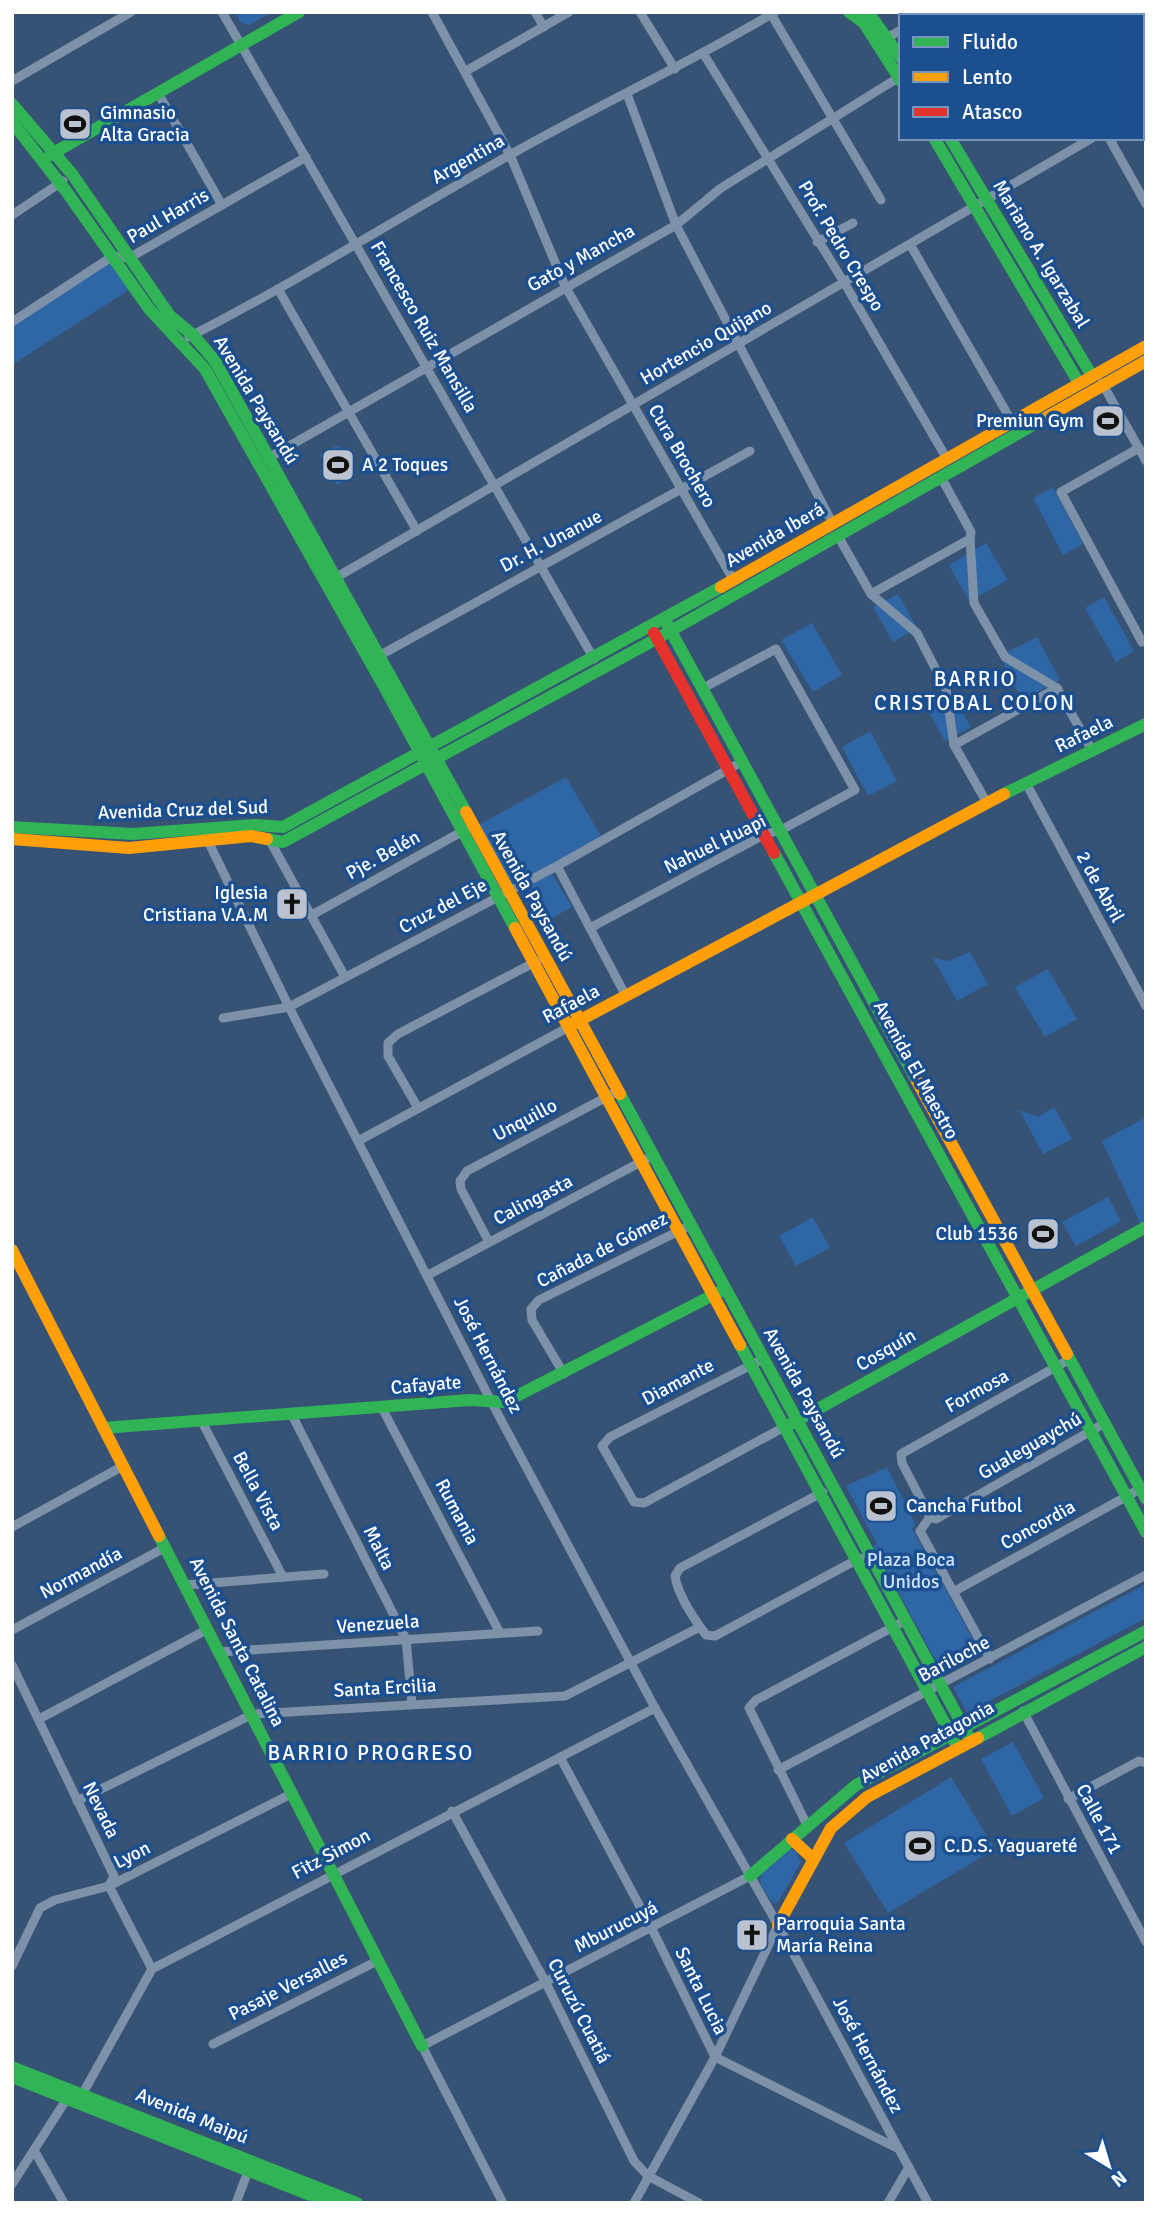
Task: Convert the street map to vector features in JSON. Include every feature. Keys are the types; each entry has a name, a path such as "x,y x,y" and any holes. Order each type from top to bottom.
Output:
{"main road":[{"path":"49,155 299,12"},
{"path":"849,12 864,23 899,76"},
{"path":"868,12 899,55"},
{"name":"Avenida Paysandú","path":"12,104 187,338 375,658 539,960 573,1025 605,1097 648,1159"},
{"name":"Avenida Paysandú","path":"12,122 49,155 62,181 157,319 215,360 337,577 375,658"},
{"name":"Mariano A. Igarzabal","path":"935,140 1092,376"},
{"name":"Mariano A. Igarzabal","path":"951,140 981,205 1079,383"},
{"name":"Avenida Iberá","path":"428,756 654,633 835,530 947,459 1146,346"},
{"name":"Avenida Iberá","path":"668,625 734,581 941,477 1146,362"},
{"name":"Avenida El Maestro","path":"668,625 1143,1494"},
{"name":"Avenida Iberá","path":"428,756 594,659 654,633"},
{"name":"Avenida El Maestro","path":"654,633 1146,1532"},
{"name":"Rafaela","path":"573,1025 1026,783 1145,726"},
{"name":"Avenida Cruz del Sud","path":"12,827 133,834 255,825 283,827 428,756"},
{"name":"Avenida Cruz del Sud","path":"12,839 129,848 251,836 283,842 428,756"},
{"name":"Avenida Paysandú","path":"573,1025 618,1091 648,1159 791,1424 821,1493 864,1556"},
{"name":"Cosquín","path":"791,1424 1031,1288 1146,1227"},
{"name":"Avenida Santa Catalina","path":"12,1250 422,2046"},
{"name":"Cafayate","path":"103,1428 470,1400 505,1402 720,1292"},
{"name":"Avenida Paysandú","path":"791,1424 834,1486 864,1556 957,1730 970,1740"},
{"name":"Avenida Patagonia","path":"750,1876 856,1785 1146,1631"},
{"name":"Avenida Patagonia","path":"778,1925 812,1858 831,1828 867,1797 957,1746 1146,1647"},
{"name":"Avenida Paysandú","path":"957,1730 957,1746"},
{"path":"792,1839 812,1858"},
{"name":"Avenida Maipú","path":"12,2067 250,2166 330,2203"},
{"name":"Avenida Maipú","path":"12,2077 74,2094"},
{"name":"Avenida Maipú","path":"250,2166 357,2203"}],"street":[{"path":"12,81 131,12"},
{"name":"Francesco Ruiz Mansilla","path":"222,12 594,659"},
{"name":"Cura Brochero","path":"432,12 510,155 565,286 734,581"},
{"path":"535,12 544,27"},
{"path":"466,71 569,12"},
{"path":"640,12 675,69"},
{"path":"773,13 832,120 881,200"},
{"name":"Argentina","path":"187,338 278,289 510,155 675,69 773,13"},
{"path":"887,38 899,31"},
{"name":"Prof. Pedro Crespo","path":"703,53 845,284 947,459"},
{"name":"Gato y Mancha","path":"270,457 565,286 676,225 721,188 899,79"},
{"path":"158,93 222,205"},
{"path":"627,94 676,225 871,594 917,634 946,689 954,744 988,803"},
{"name":"Hortencio Quijano","path":"337,577 911,246 1089,140"},
{"path":"1110,140 1146,204"},
{"name":"Paul Harris","path":"12,322 113,256 129,258 306,157"},
{"path":"12,215 62,181"},
{"path":"817,242 853,223"},
{"path":"911,246 1012,422"},
{"path":"278,289 417,531"},
{"name":"Mariano A. Igarzabal","path":"1092,376 1104,385"},
{"path":"1079,383 1086,396"},
{"path":"1104,385 1146,461"},
{"path":"1139,448 1061,492 1142,642 1146,640"},
{"name":"Dr. H. Unanue","path":"375,658 750,452"},
{"path":"941,477 971,532 974,603 1005,657 1057,688 1093,751"},
{"path":"871,594 970,538"},
{"name":"Nahuel Huapi","path":"590,928 765,834 781,831 855,790 776,649 703,688"},
{"path":"954,744 1057,688"},
{"name":"Cruz del Eje","path":"223,1018 289,1007 557,866 743,761"},
{"name":"2 de Abril","path":"1026,783 1146,1006"},
{"name":"José Hernández","path":"203,829 289,1007 492,1403 655,1708 778,1925 928,2203"},
{"name":"Pje. Belén","path":"312,915 466,829"},
{"path":"269,839 345,977"},
{"path":"557,866 626,996"},
{"path":"418,1108 388,1056 388,1043 398,1034 539,960"},
{"name":"Rafaela","path":"358,1141 573,1025"},
{"name":"Unquillo","path":"489,1242 461,1189 460,1181 467,1171 618,1091"},
{"name":"Calingasta","path":"428,1275 648,1159"},
{"name":"Cañada de Gómez","path":"564,1374 532,1320 531,1309 539,1300 685,1228"},
{"name":"Formosa","path":"933,1518 902,1463 901,1454 1070,1359"},
{"name":"Diamante","path":"644,1503 634,1502 602,1446 610,1437 757,1361"},
{"name":"Rumania","path":"382,1408 500,1633"},
{"name":"Malta","path":"292,1415 406,1639 412,1704"},
{"name":"Bella Vista","path":"201,1420 283,1577"},
{"name":"Gualeguaychú","path":"933,1518 1105,1423"},
{"name":"Cosquín","path":"644,1503 791,1424"},
{"path":"12,1527 123,1466"},
{"path":"834,1486 680,1568 675,1576 676,1585 703,1631 715,1636 864,1556"},
{"name":"Concordia","path":"953,1592 1126,1497 1143,1494"},
{"path":"933,1518 920,1531 990,1659"},
{"name":"Normandía","path":"12,1630 166,1547"},
{"path":"186,1586 324,1574"},
{"name":"Bariloche","path":"778,1770 936,1689 1146,1575"},
{"path":"807,1825 749,1708 756,1700 900,1623"},
{"path":"39,1719 208,1629"},
{"name":"Venezuela","path":"220,1651 538,1631"},
{"name":"Santa Ercilia","path":"77,1801 253,1714 565,1696 703,1631"},
{"name":"Nevada","path":"12,1665 114,1876 109,1886 152,1969"},
{"name":"Fitz Simon","path":"152,1969 333,1872 655,1708"},
{"name":"Calle 171","path":"1023,1711 1146,1942"},
{"name":"Santa Lucia","path":"560,1757 652,1929 715,2057 899,2149"},
{"path":"1068,1799 1139,1760 1146,1763"},
{"name":"Lyon","path":"12,1966 40,1908 55,1900 109,1886 293,1793"},
{"name":"Curuzú Cuatiá","path":"452,1811 546,1983 634,2161 648,2176 699,2203"},
{"name":"Mburucuyá","path":"422,2046 750,1876"},
{"path":"634,2203 715,2057 778,1925"},
{"name":"Pasaje Versalles","path":"213,2044 379,1960"},
{"path":"12,2184 74,2094 152,1969"},
{"name":"Avenida Santa Catalina","path":"422,2046 503,2203"},
{"path":"34,2152 64,2203"},
{"path":"236,2203 250,2166"},
{"path":"888,2203 909,2167"}],"green space":[{"path":"235,12 272,12 249,25 241,23"},
{"path":"943,12 996,12 993,14 940,14"},
{"path":"110,262 129,290 12,365 12,325"},
{"name":"A 2 Toques","path":"338,445 355,475 337,485 320,455"},
{"path":"1053,487 1083,544 1063,555 1033,498"},
{"path":"986,543 1008,580 969,601 949,565"},
{"path":"898,594 917,628 893,642 873,607"},
{"path":"1104,597 1134,651 1116,662 1085,608"},
{"path":"812,623 842,675 813,692 781,640"},
{"path":"1037,637 1060,680 1022,700 1000,656"},
{"path":"949,691 971,727 945,741 924,704"},
{"path":"870,731 897,781 868,796 842,747"},
{"path":"566,777 601,836 511,888 475,827"},
{"path":"551,872 572,907 540,925 519,890"},
{"path":"970,952 988,984 957,1001 933,958 948,961"},
{"path":"1048,969 1077,1019 1045,1037 1015,987"},
{"path":"1054,1107 1072,1139 1043,1154 1019,1110 1038,1117"},
{"path":"1146,1117 1146,1222 1141,1225 1102,1141"},
{"path":"1108,1197 1121,1221 1076,1246 1062,1222"},
{"path":"813,1217 830,1248 796,1266 779,1236"},
{"name":"Plaza Boca Unidos","path":"887,1467 916,1525 912,1528 981,1654 943,1674 873,1546 877,1544 846,1486"},
{"path":"1146,1584 1146,1618 967,1713 953,1687"},
{"path":"1013,1742 1044,1798 1012,1816 981,1759"},
{"name":"C.D.S. Yaguareté","path":"951,1777 995,1849 888,1913 844,1843"},
{"path":"789,1849 796,1851 801,1862 778,1902 773,1904 760,1883 761,1873"}],"traffic: fast":[{"path":"50,155 299,12"},
{"path":"849,12 864,23 899,78"},
{"path":"868,12 899,55"},
{"path":"12,104 72,174 170,316 193,335 215,361 466,812"},
{"path":"12,122 66,191 150,310 205,369 386,690 515,928"},
{"path":"935,140 1079,383"},
{"path":"951,140 1092,376"},
{"path":"267,839 283,842 658,638 1047,417"},
{"path":"12,827 133,834 255,825 283,827 721,587"},
{"path":"667,624 917,1081"},
{"path":"1004,794 1146,724"},
{"path":"774,853 1146,1532"},
{"path":"620,1094 970,1739"},
{"path":"789,1425 1146,1227"},
{"path":"103,1428 470,1400 505,1402 719,1292"},
{"path":"740,1345 957,1746"},
{"path":"1067,1354 1146,1499"},
{"path":"159,1536 422,2046"},
{"path":"750,1876 856,1785 1146,1631"},
{"path":"978,1738 1146,1647"},
{"path":"12,2067 357,2203"},
{"path":"12,2077 330,2203"}],"traffic: slow":[{"path":"721,587 1146,346"},
{"path":"1047,417 1146,361"},
{"path":"573,1024 1004,794"},
{"path":"466,812 620,1094"},
{"path":"12,839 129,848 251,836 267,839"},
{"path":"515,928 740,1345"},
{"path":"917,1081 1067,1354"},
{"path":"12,1250 159,1536"},
{"path":"778,1925 831,1828 867,1797 978,1738"},
{"path":"792,1839 812,1858"}],"traffic: jam":[{"path":"654,633 774,853"}],"place":[{"name":"Gimnasio Alta Gracia","path":"75,124"},
{"name":"Premiun Gym","path":"1108,421"},
{"name":"A 2 Toques","path":"338,465"},
{"name":"Iglesia Cristiana V.A.M","path":"292,904"},
{"name":"Club 1536","path":"1043,1234"},
{"name":"Cancha Futbol","path":"881,1506"},
{"name":"C.D.S. Yaguareté","path":"920,1846"},
{"name":"Parroquia Santa María Reina","path":"752,1935"}],"district":[{"name":"BARRIO CRISTOBAL COLON","path":"975,691"},
{"name":"BARRIO PROGRESO","path":"371,1753"}]}
